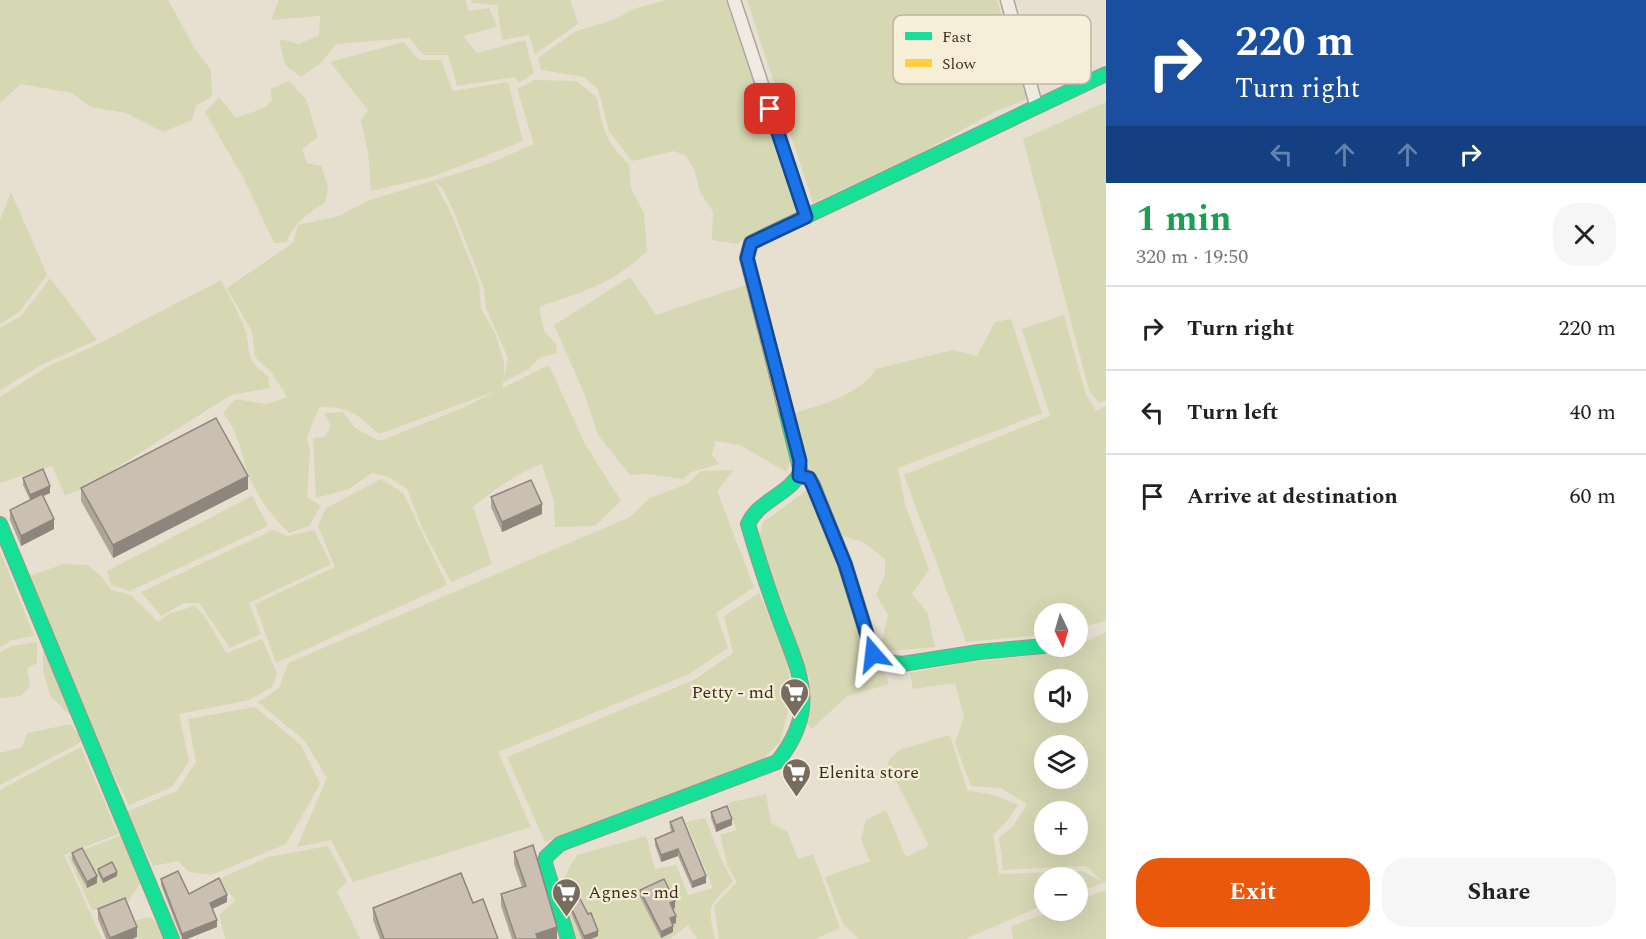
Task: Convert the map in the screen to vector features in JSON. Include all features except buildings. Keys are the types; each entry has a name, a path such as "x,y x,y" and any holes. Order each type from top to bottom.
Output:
{"street":[{"path":"734,0 806,217"},
{"path":"1006,0 1010,15"},
{"path":"1091,81 1106,74"},
{"path":"1030,84 1036,105"},
{"path":"568,939 545,863 554,849 560,844 777,762 788,750 802,706 803,689 748,524 754,514 791,489 799,476 800,461 747,252 751,243 1083,84"},
{"path":"799,476 809,478 813,486 845,564 873,654 879,661 902,664 1034,647"},
{"path":"0,524 172,939"}],"green space":[{"path":"0,0 168,0 195,49 211,70 212,96 196,106 192,120 163,132 126,113 91,107 72,93 21,84 0,103"},
{"path":"279,0 465,0 469,11 489,8 497,27 463,36 477,53 525,40 534,73 519,83 515,77 457,86 448,55 424,55 409,38 336,44 321,63 301,77 285,65 279,39 299,44 319,35 320,16 271,20"},
{"path":"471,0 570,0 578,24 535,54 529,35 502,40 497,5 472,3"},
{"path":"667,0 726,0 799,212 746,237 737,244 712,240 713,212 700,192 694,169 686,156 674,151 632,161 609,131 598,89 584,77 541,70 538,58 576,31 613,20 636,8"},
{"path":"747,0 997,0 1002,15 893,15 893,84 1022,84 1027,99 998,110 913,157 813,203"},
{"path":"404,42 419,60 441,60 453,91 508,82 523,141 435,176 371,191 368,152 361,121 368,110 330,62"},
{"path":"535,80 577,81 597,98 606,134 621,157 629,164 631,188 644,213 647,251 622,272 596,286 539,307 544,331 556,344 557,353 539,358 529,369 503,382 503,388 549,365 585,444 621,501 595,526 555,527 554,501 542,464 523,472 473,507 492,564 451,582 423,530 407,489 388,477 372,473 349,489 316,498 313,438 325,437 331,426 324,413 343,412 355,428 380,441 465,407 496,391 379,434 346,410 319,407 307,437 310,451 307,497 321,506 309,526 289,533 269,511 257,492 238,440 223,413 235,399 267,404 287,397 272,373 255,357 252,332 227,288 293,243 298,225 339,216 370,200 488,164 534,144 517,89","holes":["434,182 442,187 484,288 486,308 508,358 504,377 504,363 496,335 481,309 479,284 451,213"]},
{"path":"289,81 306,99 318,137 302,149 307,163 321,166 328,186 325,203 297,224 287,242 274,243 243,177 205,112 219,97 236,118 266,107 272,100 270,89"},
{"path":"1106,102 1106,400 1099,403 1089,390 1023,139"},
{"path":"11,192 47,275 19,312 0,324 0,220"},
{"path":"630,277 656,315 746,285 792,458 786,472 740,445 715,441 712,455 719,464 692,472 683,479 647,474 630,475 598,435 584,393 554,325"},
{"path":"50,278 97,340 41,365 0,390 0,328 21,316"},
{"path":"221,280 244,327 251,359 268,376 270,388 231,395 83,489 65,495 52,466 0,483 0,397 45,368 98,344"},
{"path":"1064,315 1086,395 1096,411 1106,406 1106,621 1088,625 1088,603 1034,603 1034,636 966,642 904,475 1050,416 1022,329"},
{"path":"1011,319 1042,413 898,468 905,504 929,570 912,594 927,612 935,647 889,651 882,641 888,615 876,595 885,575 885,559 863,542 843,536 818,476 809,467 795,413 851,392 869,378 876,369 953,350 977,356 995,322"},
{"path":"734,470 717,491 754,587 716,613 728,648 689,674 498,752 531,827 353,882 331,840 297,847 327,778 305,741 258,702 279,688 288,663 630,517 650,498 687,484 701,471"},
{"path":"381,479 403,493 447,585 276,663 255,604 335,567 318,526 326,508"},
{"path":"809,489 889,684 847,696 812,729 806,722 810,680 759,538 763,522"},
{"path":"252,496 268,526 130,591 111,585 107,571"},
{"path":"273,530 287,536 314,530 331,564 249,603 261,634 230,648 199,603 184,603 161,616 141,592"},
{"path":"0,551 34,636 12,640 0,647"},
{"path":"64,564 88,565 102,577 111,590 131,595 158,622 169,614 194,606 208,622 227,653 262,639 277,673 272,687 249,700 179,714 189,761 172,787 129,805 96,740 50,696 43,669 43,651 53,639 29,576"},
{"path":"759,593 787,659 792,696 780,742 760,762 545,842 507,757 694,680 733,653 724,616"},
{"path":"1106,632 1106,882 1088,889 1088,874 1102,881 1086,866 1003,870 999,838 1014,825 1027,804 1001,788 971,786 955,743 964,717 955,683 913,689 910,673 962,663 1034,655 1034,657 1088,657 1088,640"},
{"path":"37,642 37,663 27,668 30,686 21,696 0,698 0,652 12,646"},
{"path":"255,707 301,745 320,784 286,844 211,875 189,872 178,861 153,866 126,812 177,791 196,762 188,719"},
{"path":"71,724 83,741 0,785 0,753 22,747 27,733"},
{"path":"950,735 967,790 997,796 1018,805 993,835 999,874 1034,873 1034,909 965,939 859,939 843,924 825,877 870,861 861,839 866,820 886,810 906,857 929,846 887,763 899,750"},
{"path":"81,747 118,834 64,855 102,939 0,939 0,790"},
{"path":"766,794 771,823 787,831 798,859 813,854 840,928 815,939 719,939 714,906 737,882 728,867 720,835 736,830 728,803"},
{"path":"705,818 721,859 733,881 712,906 711,919 715,939 697,939 688,925 670,939 575,939 563,905 562,888 569,868 577,855 646,836 655,869 676,865 688,895 713,888 686,822"},
{"path":"122,835 142,880 128,902 92,910 68,856"},
{"path":"328,846 347,881 337,892 360,939 225,939 219,915 236,900 217,880 268,857"},
{"path":"1106,890 1106,939 1013,939 1011,926 1034,918 1034,921 1088,921 1088,897"},
{"path":"151,917 168,939 138,939 136,920"}],"traffic: fast":[{"path":"1091,81 1106,74"},
{"path":"769,234 1085,84"},
{"path":"568,939 545,863 546,857 560,844 777,762 791,743 799,724 802,707 799,673 748,524 759,509 789,487 801,472 785,408"},
{"path":"799,476 809,478 813,485 845,564 873,654 879,661 902,664 979,652 1034,647"},
{"path":"0,524 172,939"}],"traffic: slow":[{"path":"769,234 751,243 747,258 785,408"}],"place":[{"name":"Petty - md","path":"795,718"},
{"name":"Elenita store","path":"797,798"},
{"name":"Agnes - md","path":"567,918"}],"route":[{"path":"770,109 806,217 751,243 747,258 800,461 799,476 805,476 811,480 845,564 873,654"}]}
